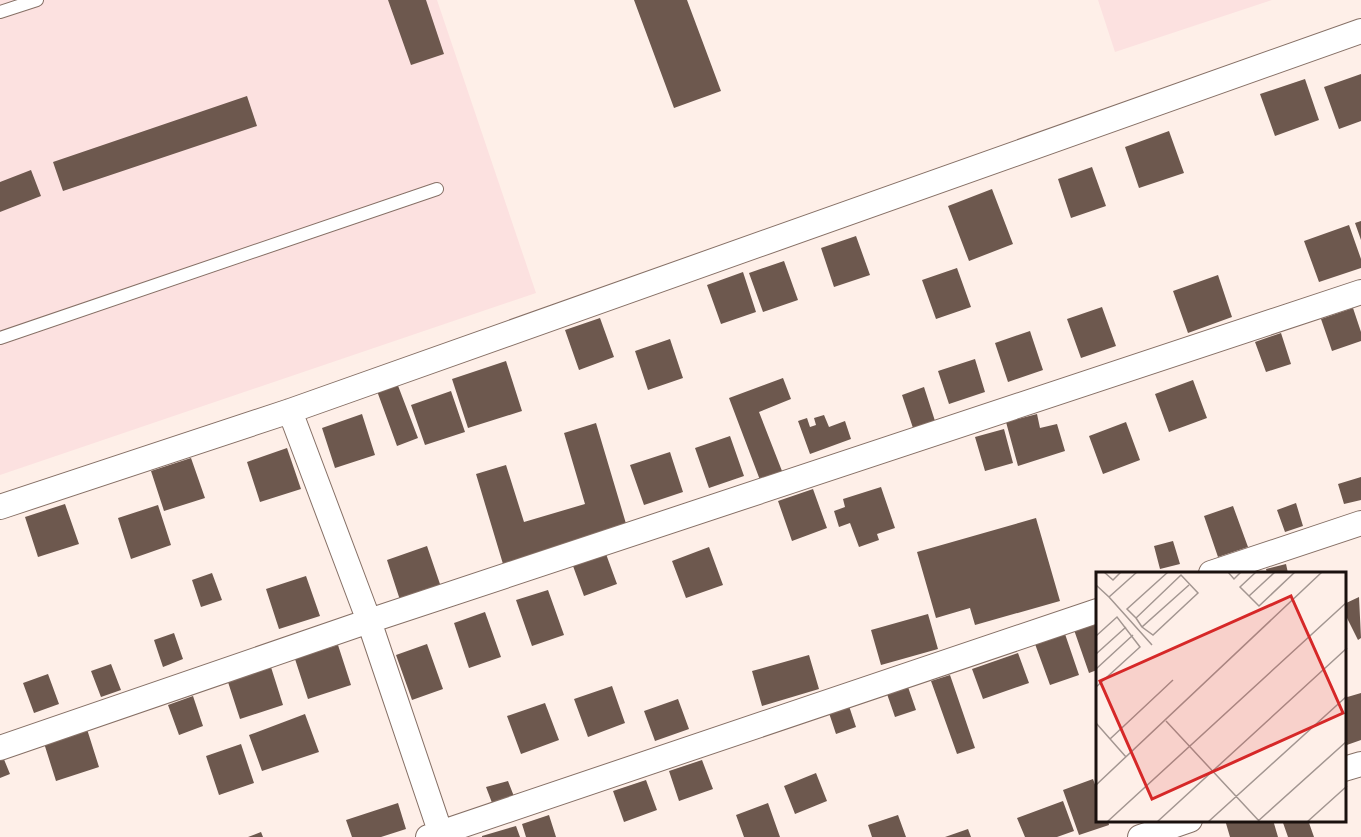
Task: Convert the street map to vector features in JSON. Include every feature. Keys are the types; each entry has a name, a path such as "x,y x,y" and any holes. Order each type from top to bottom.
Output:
{"street":[{"path":"0,507 290,411 1361,31"},
{"path":"0,748 369,621 1361,292"},
{"path":"290,411 369,621 437,836 1096,611"},
{"path":"1213,572 1361,523"},
{"path":"1346,768 1361,764"},
{"path":"1140,837 1184,822"}],"lane":[{"path":"0,12 37,0"},
{"path":"0,338 437,189"}],"shaded area":[{"path":"0,0 437,0 536,293 0,475"},
{"path":"1098,0 1272,0 1115,52"}],"building":[{"path":"388,0 426,0 444,54 411,65"},
{"path":"634,0 687,0 721,91 674,108"},
{"path":"1361,74 1361,121 1339,129 1324,87"},
{"path":"1305,79 1319,120 1275,136 1260,94"},
{"path":"247,96 257,126 63,191 53,162"},
{"path":"1169,131 1184,173 1139,188 1125,147"},
{"path":"1092,167 1106,206 1071,218 1058,179"},
{"path":"31,170 41,196 0,212 0,182"},
{"path":"992,189 1013,244 969,261 948,206"},
{"path":"1361,221 1361,240 1355,223"},
{"path":"1349,225 1361,259 1361,268 1319,282 1304,241"},
{"path":"856,236 870,275 834,287 821,248"},
{"path":"784,261 798,300 763,312 749,273"},
{"path":"957,268 971,307 936,319 922,280"},
{"path":"743,272 756,312 721,324 707,285"},
{"path":"1218,275 1232,317 1188,333 1173,291"},
{"path":"1102,307 1116,346 1081,358 1067,319"},
{"path":"1353,308 1361,332 1361,341 1332,351 1321,319"},
{"path":"600,318 614,357 579,370 565,330"},
{"path":"1030,331 1043,370 1008,382 995,343"},
{"path":"1281,333 1291,364 1266,372 1255,342"},
{"path":"670,339 683,378 648,390 635,351"},
{"path":"975,359 985,392 949,404 938,371"},
{"path":"506,361 522,411 468,428 452,379"},
{"path":"783,378 791,399 759,412 782,471 760,480 729,398"},
{"path":"1193,380 1207,418 1169,432 1155,394"},
{"path":"397,383 418,438 397,446 377,391"},
{"path":"924,387 935,421 913,428 902,395"},
{"path":"451,391 465,432 425,445 411,405"},
{"path":"362,414 375,455 335,468 322,428"},
{"path":"1037,414 1040,428 1057,424 1065,451 1018,466 1006,422"},
{"path":"824,415 829,427 845,421 851,439 810,454 798,421 807,418 810,427 816,425 814,418"},
{"path":"1126,422 1140,460 1103,474 1089,436"},
{"path":"596,423 627,527 503,564 476,474 506,465 524,522 585,504 564,433"},
{"path":"1004,429 1013,463 985,471 975,437"},
{"path":"730,436 744,476 709,488 695,448"},
{"path":"287,448 301,489 260,502 247,462"},
{"path":"670,452 683,492 644,505 630,465"},
{"path":"191,458 205,498 164,511 151,471"},
{"path":"1361,477 1361,500 1344,504 1338,484"},
{"path":"881,487 895,528 877,534 879,540 859,547 850,523 839,527 834,511 845,507 843,499"},
{"path":"813,489 827,528 792,541 778,501"},
{"path":"1296,503 1303,526 1285,532 1277,510"},
{"path":"65,504 79,544 38,557 25,517"},
{"path":"158,505 171,545 131,559 118,518"},
{"path":"1233,506 1248,547 1218,557 1204,516"},
{"path":"1036,518 1060,601 975,625 970,608 936,618 917,552"},
{"path":"1173,541 1180,564 1160,569 1154,546"},
{"path":"427,546 441,587 400,600 387,560"},
{"path":"709,547 723,585 686,598 672,561"},
{"path":"606,554 617,584 584,596 573,566"},
{"path":"1286,564 1288,572 1267,572 1266,569"},
{"path":"212,573 222,600 201,607 192,580"},
{"path":"306,576 320,616 279,629 266,589"},
{"path":"548,590 564,635 532,646 516,600"},
{"path":"1359,597 1361,638 1358,640 1346,616 1346,603"},
{"path":"485,612 501,657 469,668 454,623"},
{"path":"928,614 938,649 881,665 871,630"},
{"path":"1096,619 1096,670 1089,673 1073,627"},
{"path":"174,633 183,659 163,667 154,640"},
{"path":"1065,634 1079,675 1050,685 1035,644"},
{"path":"427,644 443,689 412,700 396,655"},
{"path":"338,645 351,685 308,699 295,659"},
{"path":"1018,653 1029,683 983,699 972,669"},
{"path":"809,655 819,689 762,706 752,671"},
{"path":"111,664 121,690 101,697 91,671"},
{"path":"270,664 283,705 240,719 227,679"},
{"path":"48,674 59,704 34,713 23,683"},
{"path":"950,675 975,748 957,754 931,681"},
{"path":"612,686 625,723 588,737 574,699"},
{"path":"908,687 916,710 895,717 887,694"},
{"path":"1361,693 1361,740 1346,745 1346,697"},
{"path":"193,696 203,726 179,735 168,705"},
{"path":"678,699 689,729 655,741 644,711"},
{"path":"545,703 559,740 521,754 507,716"},
{"path":"848,703 856,727 836,734 828,710"},
{"path":"305,714 319,752 262,771 249,735"},
{"path":"86,726 99,767 56,781 43,740"},
{"path":"241,744 254,783 219,795 206,756"},
{"path":"3,757 10,774 0,778 0,758"},
{"path":"702,760 713,789 679,801 669,771"},
{"path":"816,773 827,801 795,814 784,786"},
{"path":"1093,779 1096,787 1096,822 1108,822 1109,825 1079,835 1063,790"},
{"path":"646,780 657,810 624,822 613,791"},
{"path":"508,781 515,799 494,808 486,787"},
{"path":"1063,801 1074,831 1057,837 1025,837 1017,818"},
{"path":"398,803 406,829 381,837 352,837 346,820"},
{"path":"768,803 780,837 744,837 736,815"},
{"path":"549,815 556,837 526,837 522,824"},
{"path":"898,815 906,837 872,837 868,825"},
{"path":"1226,822 1274,822 1278,837 1230,837"},
{"path":"1283,822 1309,822 1314,837 1288,837"},
{"path":"516,826 520,837 482,837 482,836"},
{"path":"968,829 971,837 945,837"},
{"path":"261,832 263,837 248,837"}]}
